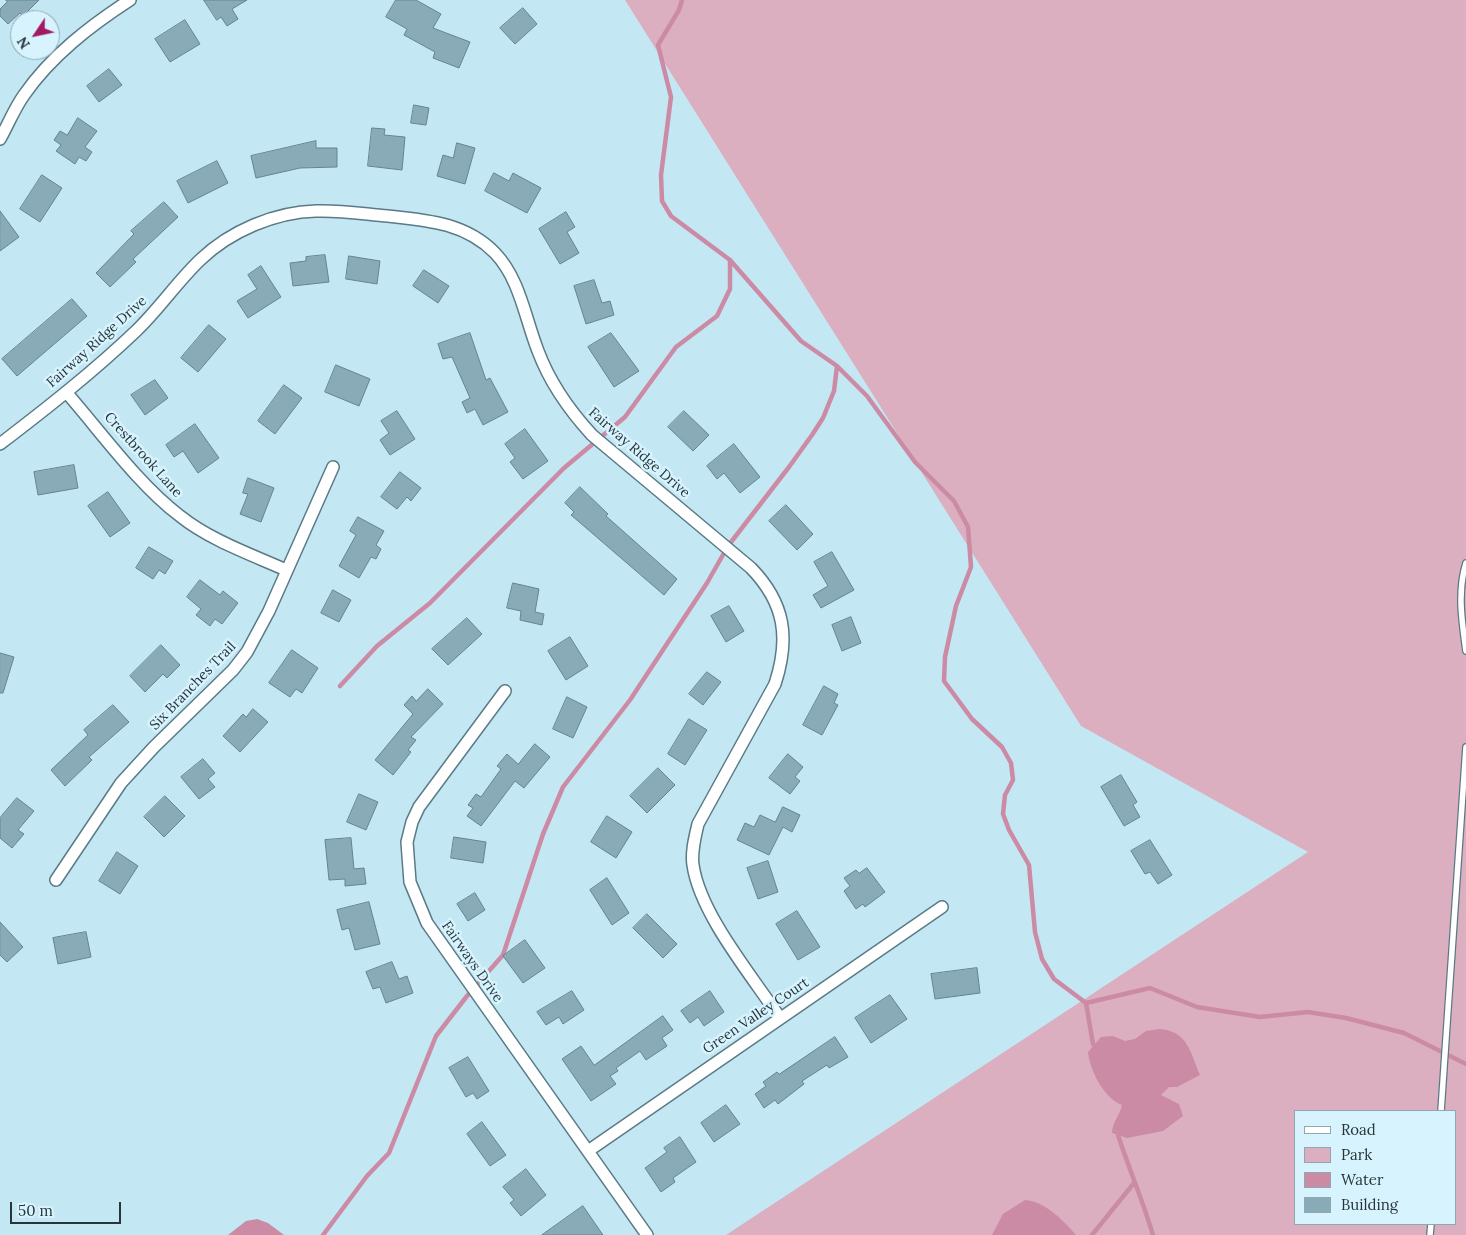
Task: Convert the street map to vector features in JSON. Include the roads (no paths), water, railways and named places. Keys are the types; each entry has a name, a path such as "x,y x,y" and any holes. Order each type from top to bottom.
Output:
{"street":[{"path":"0,140 23,96 49,65 69,45 130,0"},
{"name":"Fairway Ridge Drive","path":"0,444 66,392 135,332 202,258 234,235 265,220 314,211 422,219 450,225 469,233 484,243 500,259 513,277 528,324 548,376 578,420 592,435 751,568 768,588 776,602 784,634 780,668 775,684 698,824 694,840 692,863 697,886 707,909 780,1018"},
{"name":"Crestbrook Lane","path":"66,392 156,495 181,517 208,534 286,570"},
{"name":"Six Branches Trail","path":"56,880 121,783 154,747 232,670 247,652 269,611 333,467"},
{"name":"Fairways Drive","path":"505,691 419,806 407,842 410,882 427,923 646,1235"},
{"name":"Green Valley Court","path":"588,1151 942,907"}],"lane":[{"path":"1466,563 1462,575 1461,612 1466,651"},
{"path":"1441,1110 1466,747"}],"water":[{"path":"1159,1029 1169,1031 1182,1038 1187,1044 1200,1075 1177,1087 1169,1087 1161,1095 1179,1104 1183,1116 1163,1131 1127,1138 1112,1133 1122,1105 1109,1096 1099,1083 1088,1052 1101,1037 1113,1036 1125,1041 1135,1039 1146,1031"},
{"path":"1025,1200 1032,1201 1046,1208 1076,1235 992,1235 1003,1214"},
{"path":"257,1219 268,1223 284,1235 228,1235 246,1221"}],"waterway":[{"path":"682,0 679,10 658,45 671,97 661,175 662,201 671,216 730,260 801,341 837,366 867,396 915,462 954,501 968,527 971,567 956,606 945,657 944,681 972,719 1002,747 1011,763 1013,780 1005,795 1003,814 1009,830 1029,865 1035,932 1042,959 1054,979 1086,1003 1150,988 1197,1007 1260,1017 1308,1012 1346,1018 1404,1033 1466,1064"},
{"path":"340,686 377,646 430,603 564,468 625,417 676,347 717,316 730,289 730,260"},
{"path":"323,1235 367,1176 389,1153 436,1036 467,996 503,955 543,834 563,787 630,700 707,583 728,546 812,435 823,418 834,391 837,366"},
{"path":"1086,1003 1093,1044"},
{"path":"1118,1135 1153,1235"},
{"path":"1092,1235 1134,1183"}]}
